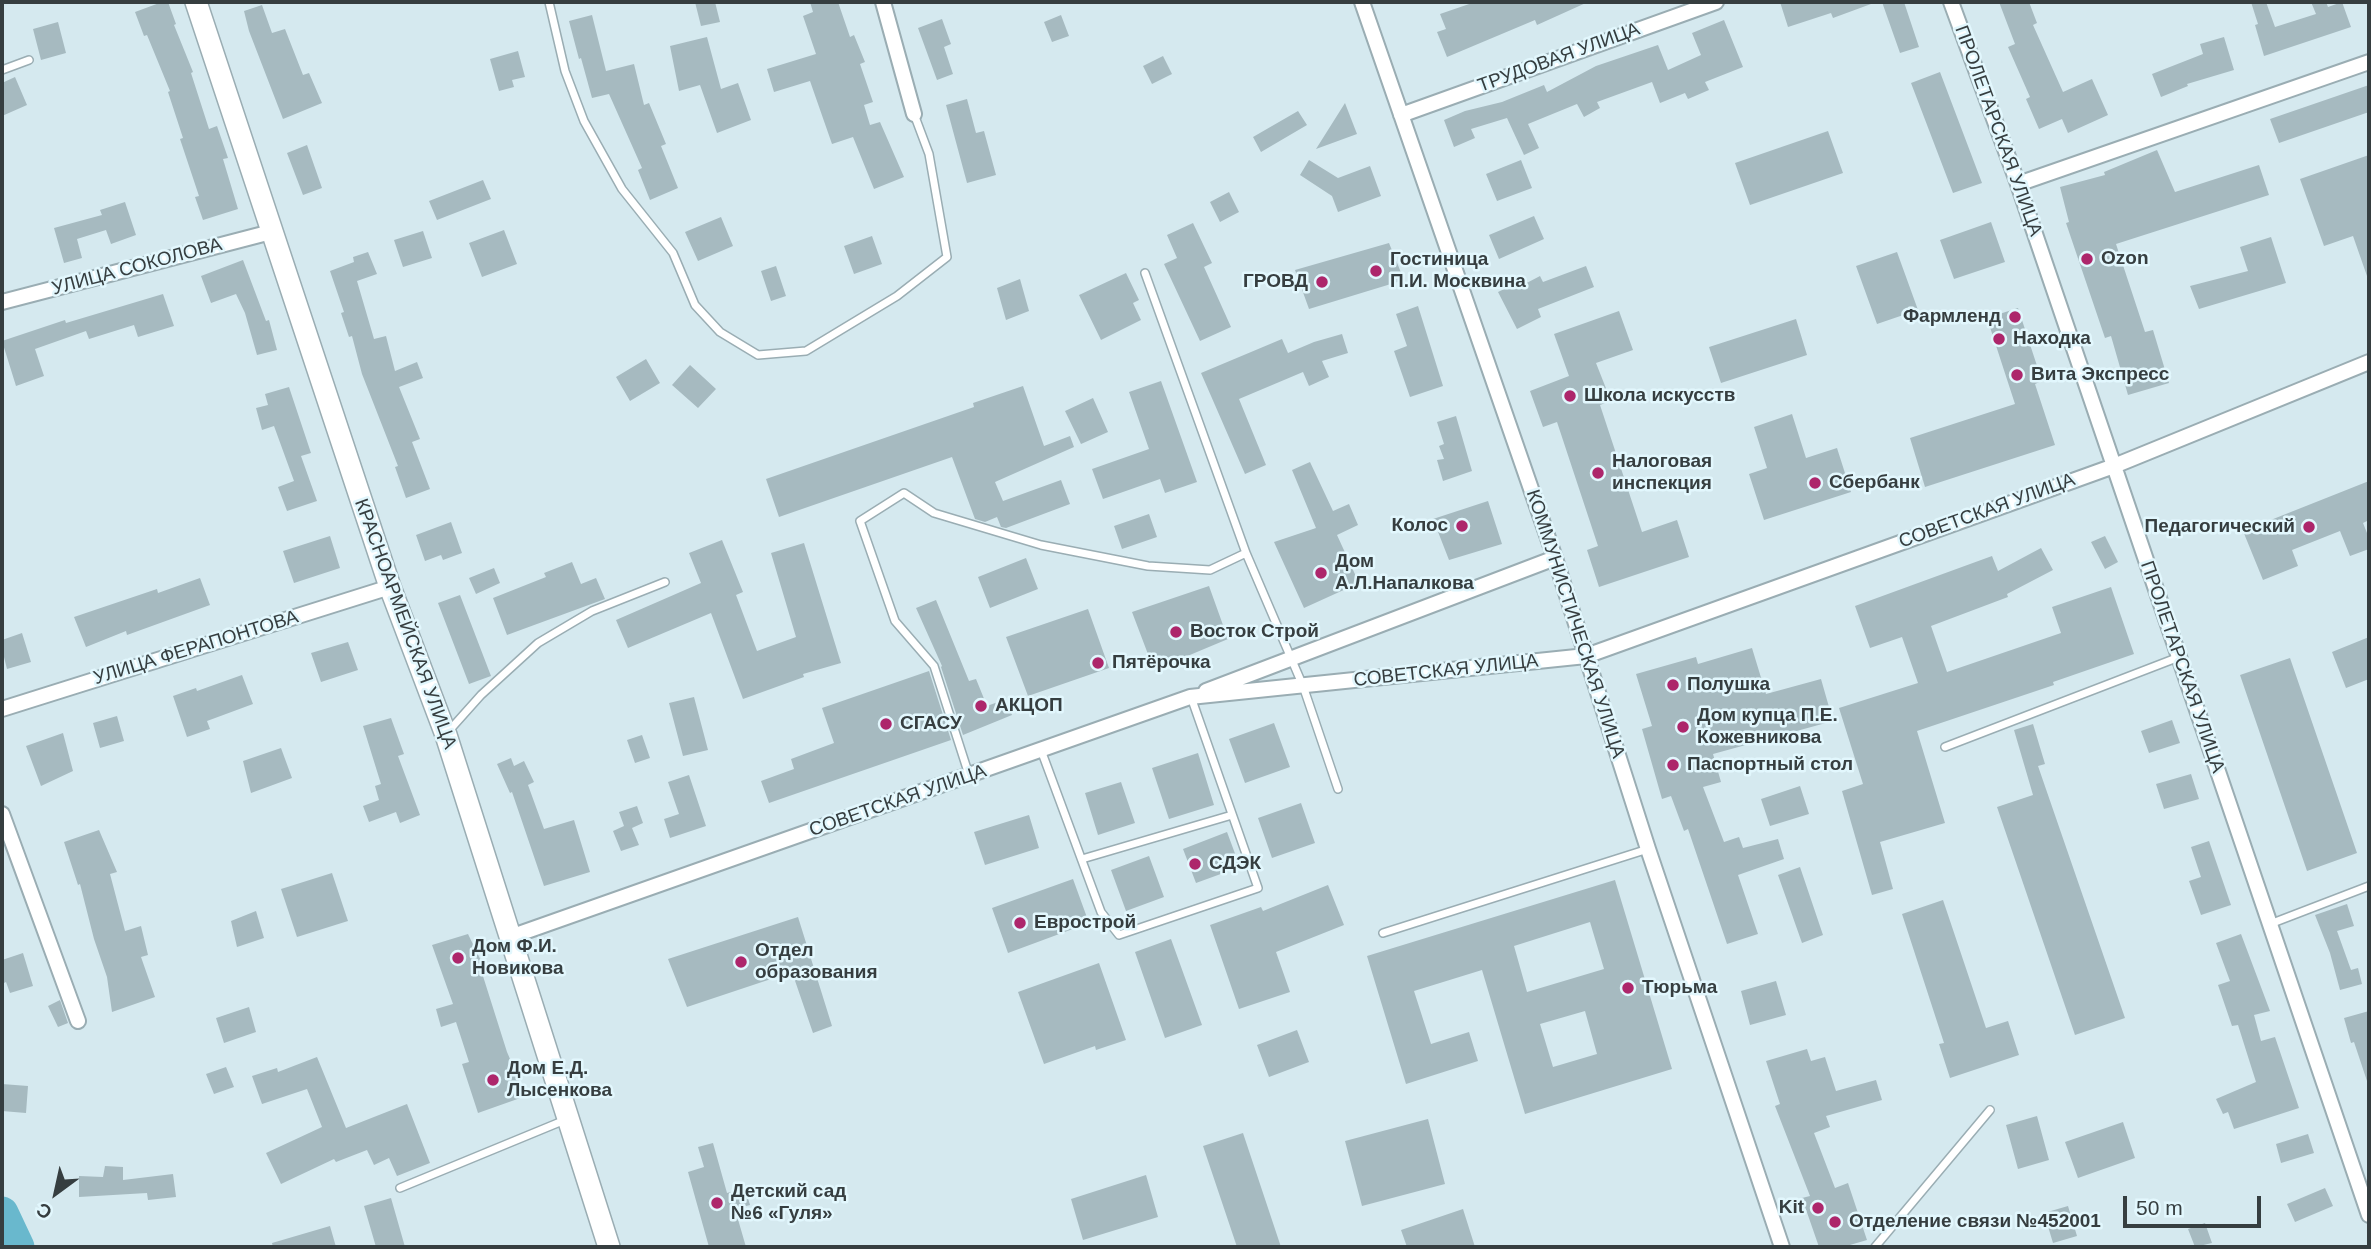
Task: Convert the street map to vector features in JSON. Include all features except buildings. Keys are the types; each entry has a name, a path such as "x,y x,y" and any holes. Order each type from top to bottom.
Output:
{"main road":[{"name":"КРАСНОАРМЕЙСКАЯ УЛИЦА","path":"197,2 390,587 446,735 609,1247"}],"street":[{"path":"883,2 914,114"},
{"name":"КОММУНИСТИЧЕСКАЯ УЛИЦА","path":"1362,2 1555,558 1648,849 1782,1247"},
{"name":"ПРОЛЕТАРСКАЯ УЛИЦА","path":"1951,2 2018,184 2369,1215"},
{"name":"ТРУДОВАЯ УЛИЦА","path":"1401,115 1708,3"},
{"path":"2018,184 2369,62"},
{"name":"УЛИЦА СОКОЛОВА","path":"2,302 271,232"},
{"name":"СОВЕТСКАЯ УЛИЦА","path":"510,937 1191,697 1586,656 2114,466 2369,362"},
{"path":"1191,697 1555,558"},
{"name":"УЛИЦА ФЕРАПОНТОВА","path":"2,709 390,587"},
{"path":"2,814 78,1021"}],"lane":[{"path":"549,2 565,71 584,121 622,189 673,253 695,305 720,332 758,355 806,351 897,296 947,257 929,154 914,114"},
{"path":"2,70 29,60"},
{"path":"1145,273 1246,553 1303,686 1338,789"},
{"path":"969,776 933,666 895,621 860,521 904,493 934,513 1041,545 1148,566 1210,570 1246,553"},
{"path":"446,735 481,695 538,643 592,611 664,582"},
{"path":"1945,747 2179,657"},
{"path":"1041,750 1101,912 1119,935 1258,888 1191,697"},
{"path":"1082,859 1232,815"},
{"path":"1383,933 1648,849"},
{"path":"2270,924 2369,886"},
{"path":"1875,1247 1990,1110"},
{"path":"400,1188 568,1119"}],"waterway":[{"path":"2,1213 18,1247"}],"place":[{"name":"Ozon","path":"2087,259"},
{"name":"Гостиница П.И. Москвина","path":"1376,271"},
{"name":"ГРОВД","path":"1322,282"},
{"name":"Фармленд","path":"2015,317"},
{"name":"Находка","path":"1999,339"},
{"name":"Вита Экспресс","path":"2017,375"},
{"name":"Школа искусств","path":"1570,396"},
{"name":"Налоговая инспекция","path":"1598,473"},
{"name":"Сбербанк","path":"1815,483"},
{"name":"Колос","path":"1462,526"},
{"name":"Педагогический","path":"2309,527"},
{"name":"Дом А.Л.Напалкова","path":"1321,573"},
{"name":"Восток Строй","path":"1176,632"},
{"name":"Пятёрочка","path":"1098,663"},
{"name":"Полушка","path":"1673,685"},
{"name":"АКЦОП","path":"981,706"},
{"name":"СГАСУ","path":"886,724"},
{"name":"Дом купца П.Е. Кожевникова","path":"1683,727"},
{"name":"Паспортный стол","path":"1673,765"},
{"name":"СДЭК","path":"1195,864"},
{"name":"Еврострой","path":"1020,923"},
{"name":"Дом Ф.И. Новикова","path":"458,958"},
{"name":"Отдел образования","path":"741,962"},
{"name":"Тюрьма","path":"1628,988"},
{"name":"Дом Е.Д. Лысенкова","path":"493,1080"},
{"name":"Детский сад №6 «Гуля»","path":"717,1203"},
{"name":"Kit","path":"1818,1208"},
{"name":"Отделение связи №452001","path":"1835,1222"}]}
